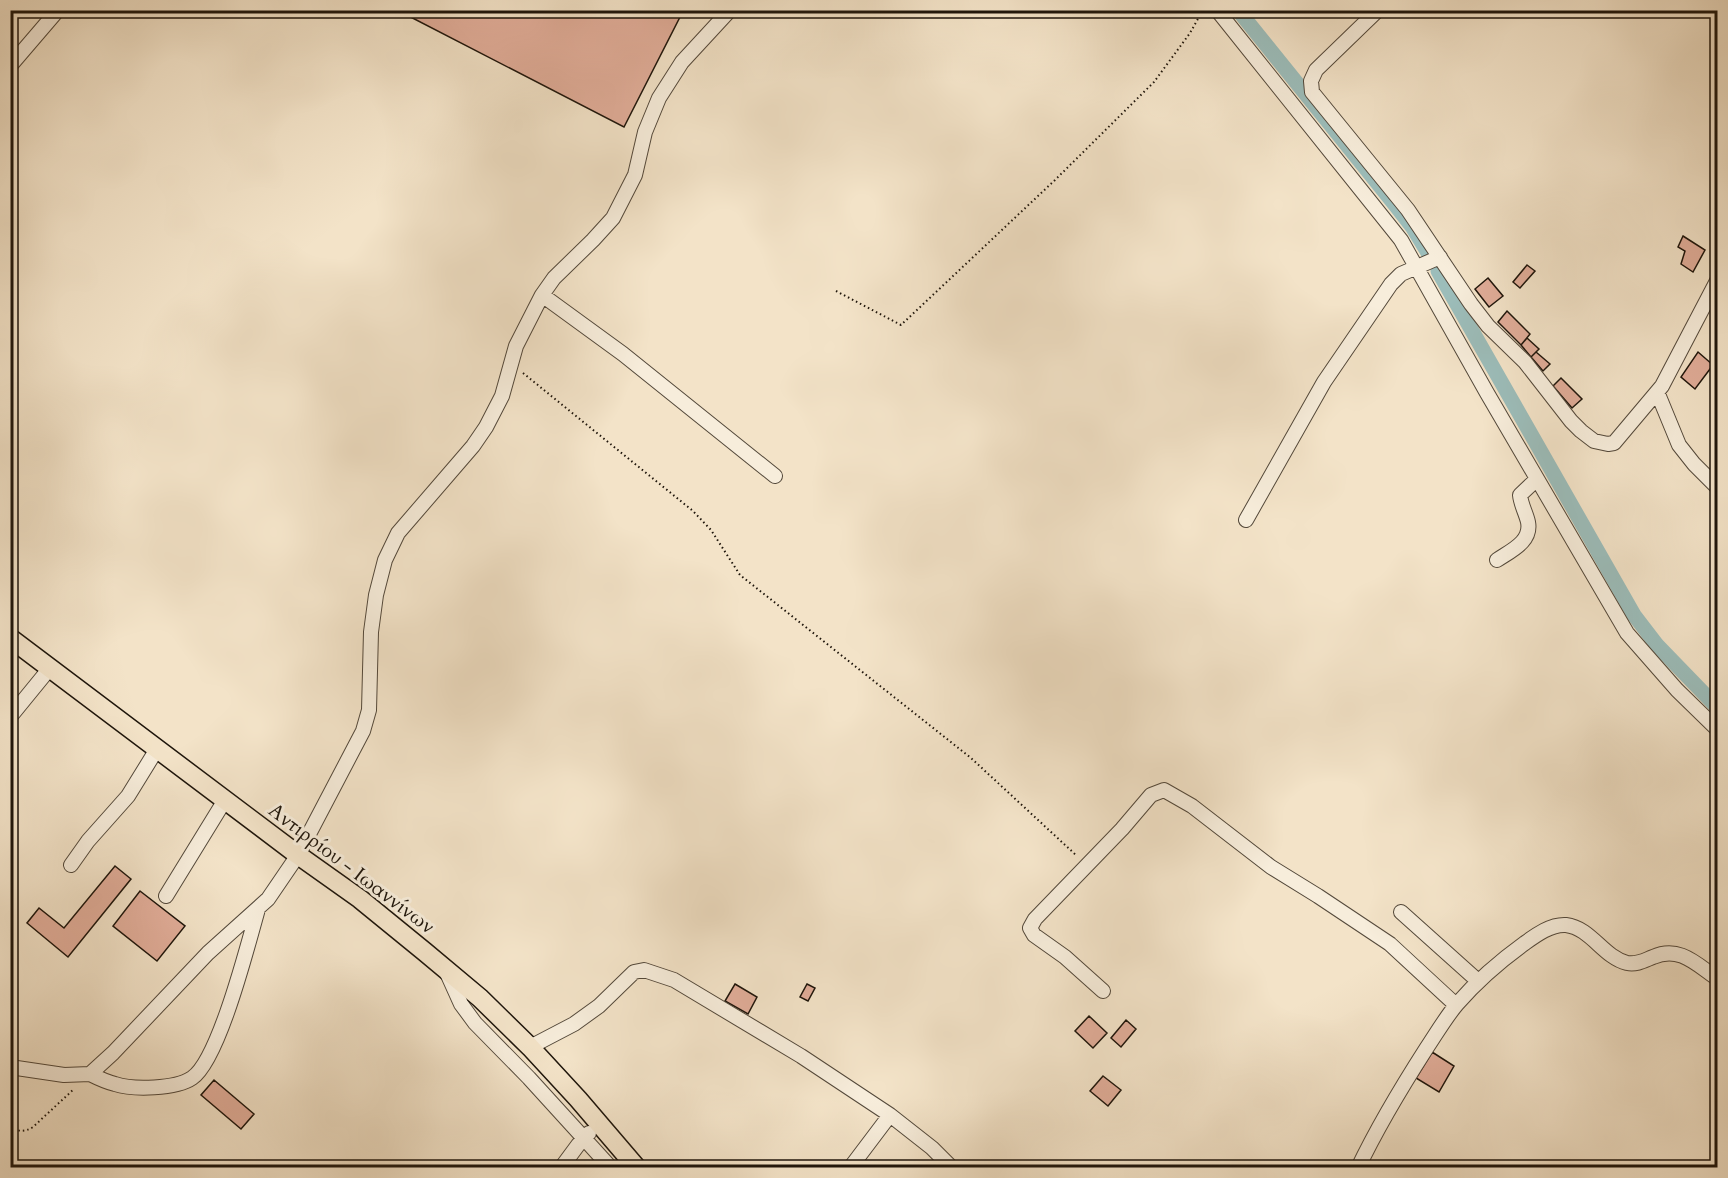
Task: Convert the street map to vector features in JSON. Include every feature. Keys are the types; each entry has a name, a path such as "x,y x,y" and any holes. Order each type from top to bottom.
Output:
{"main road":[{"name":"Αντιρρίου - Ιωαννίνων","path":"10,638 360,899 446,969 480,998 530,1047 637,1167"}],"street":[{"path":"10,66 58,10"},
{"path":"90,1074 208,953 258,909 277,888 298,855 363,731 370,696 371,632 379,579 398,533 473,446 486,427 502,396 520,336 542,295 554,278 613,218 635,176 645,132 659,98 682,62 730,10"},
{"path":"1217,10 1401,240 1627,633 1645,656 1718,730"},
{"path":"1378,10 1316,70 1311,81 1311,89 1316,99 1408,210 1488,326 1525,362 1571,421 1589,438 1602,443 1614,442 1658,394 1718,279"},
{"path":"1246,520 1324,382 1367,316 1401,274 1440,257"},
{"path":"542,295 623,354 775,476"},
{"path":"1658,394 1679,445 1718,488"},
{"path":"1497,560 1517,547 1527,535 1528,522 1520,495 1537,479"},
{"path":"10,717 50,669"},
{"path":"71,865 88,841 128,796 157,749"},
{"path":"1103,990 1065,957 1034,935 1030,928 1035,919 1136,814 1150,795 1164,790 1192,806 1272,867 1390,944 1456,1005"},
{"path":"166,896 225,800"},
{"path":"10,1067 64,1075 90,1074 117,1085 163,1087 192,1078 204,1066 215,1044 258,909"},
{"path":"1401,912 1478,981"},
{"path":"1358,1167 1404,1082 1456,1005 1478,981 1507,956 1554,926 1564,925 1580,930 1608,953 1626,963 1636,963 1658,954 1672,952 1689,959 1718,979"},
{"path":"446,969 461,1004 476,1023 611,1167"},
{"path":"530,1047 574,1024 599,1006 634,972 645,970 674,980 801,1056 890,1115 952,1167"},
{"path":"850,1167 890,1115"},
{"path":"561,1167 584,1138 600,1124"}],"path":[{"path":"836,291 902,325 1055,180 1154,82 1190,33 1203,10"},
{"path":"510,366 529,376 693,511 711,530 740,575 971,758 1087,865"},
{"path":"10,1127 17,1131 26,1131 33,1127 90,1074"}],"building":[{"path":"397,10 676,10 682,13 624,127"},
{"path":"1683,236 1705,250 1693,272 1681,264 1685,251 1678,247"},
{"path":"1527,265 1535,271 1520,288 1513,282"},
{"path":"1488,278 1503,296 1489,307 1475,289"},
{"path":"1507,311 1530,334 1521,345 1498,322"},
{"path":"1527,338 1539,349 1531,357 1521,345"},
{"path":"1536,352 1550,364 1543,371 1531,357"},
{"path":"1698,352 1713,365 1695,389 1681,377"},
{"path":"1561,378 1582,399 1572,408 1553,386"},
{"path":"115,866 131,879 68,957 27,923 39,908 64,928"},
{"path":"140,891 185,926 157,961 113,926"},
{"path":"735,984 757,997 748,1014 725,1001"},
{"path":"807,984 815,988 808,1001 800,997"},
{"path":"1089,1016 1107,1033 1093,1048 1075,1031"},
{"path":"1126,1020 1136,1029 1121,1047 1111,1038"},
{"path":"1432,1052 1454,1066 1439,1092 1416,1078"},
{"path":"1103,1076 1121,1090 1108,1106 1090,1091"},
{"path":"214,1080 254,1114 241,1129 201,1095"}],"waterway":[{"path":"1238,10 1396,206 1430,256"},
{"path":"1438,271 1634,615 1657,645 1718,708"}]}
